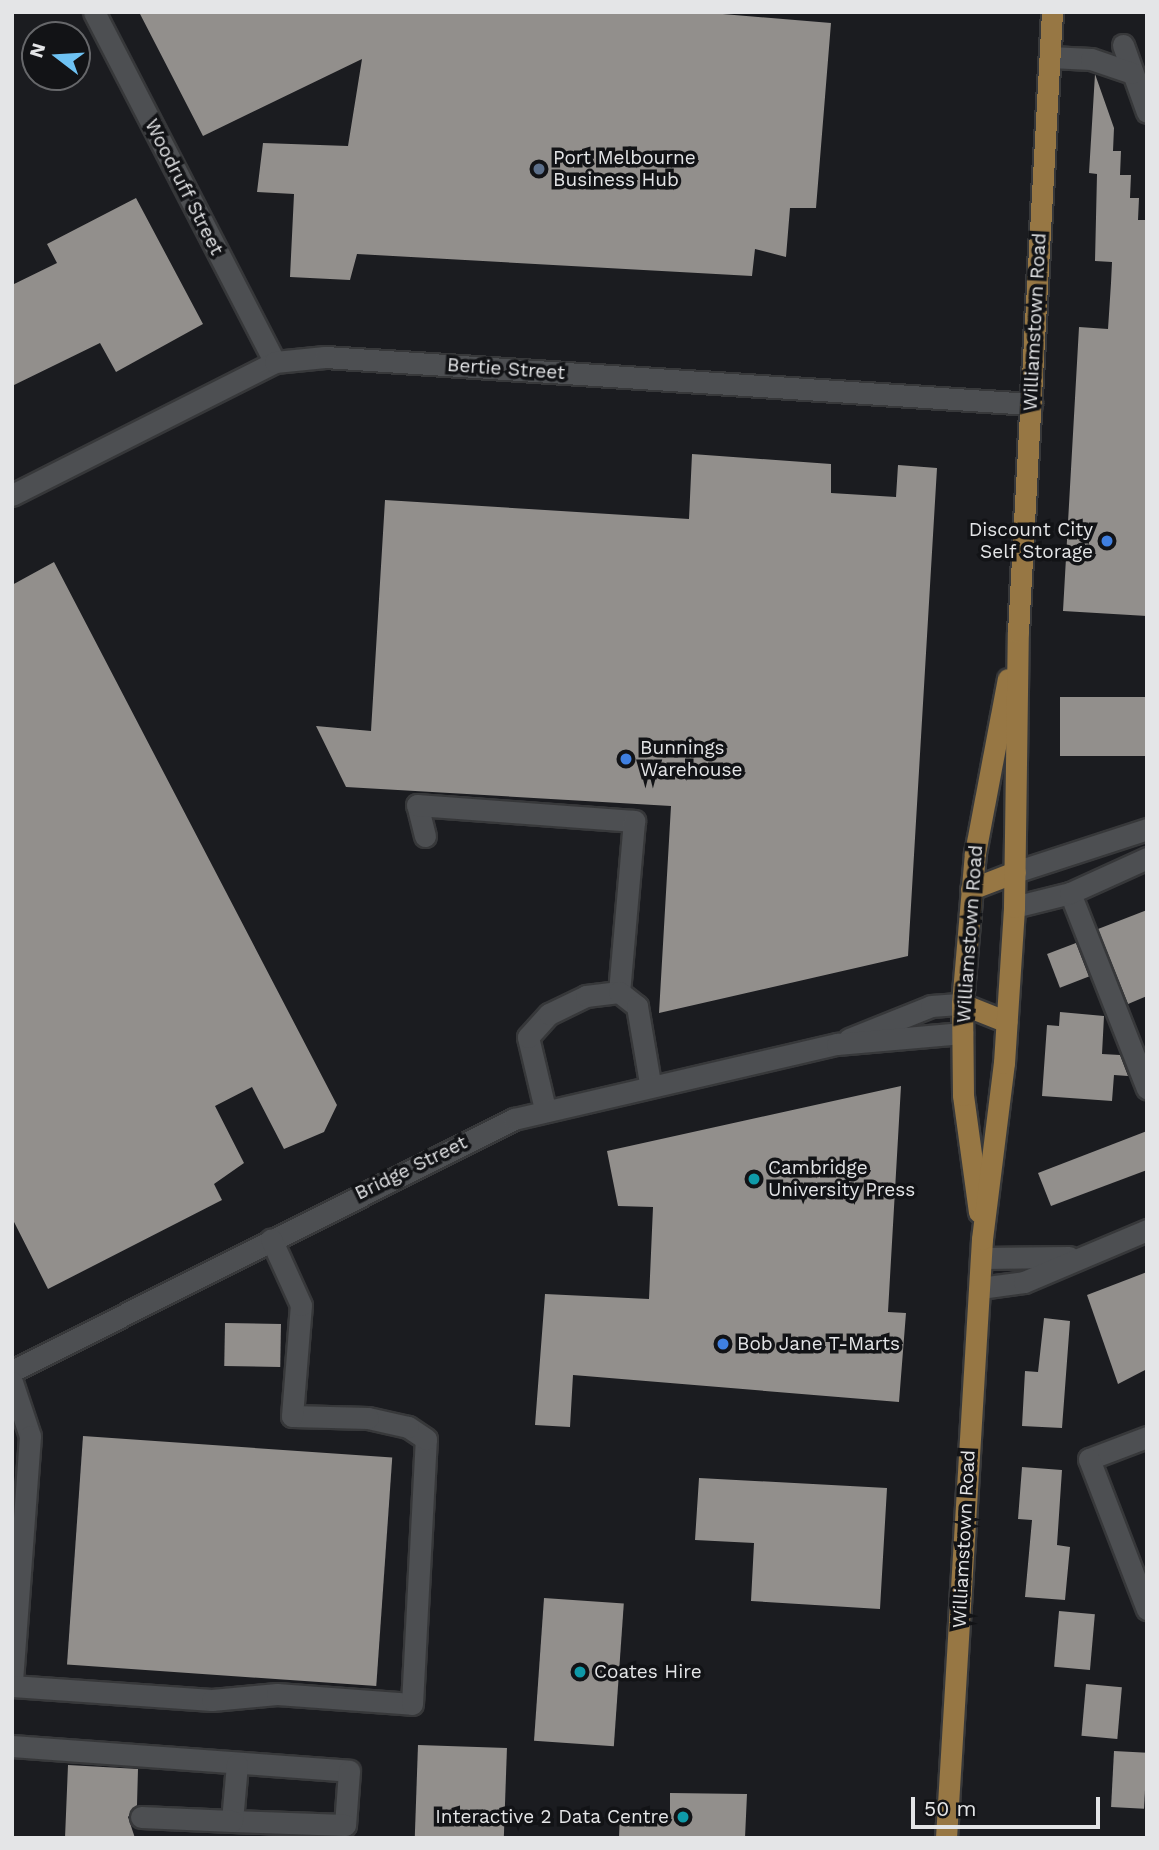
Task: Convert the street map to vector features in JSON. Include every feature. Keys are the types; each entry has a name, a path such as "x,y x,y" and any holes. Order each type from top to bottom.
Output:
{"main road":[{"name":"Williamstown Road","path":"946,1838 982,1249 1007,1024 1014,907 1018,632 1052,12"},
{"name":"Williamstown Road","path":"982,1249 965,1120 962,1004 971,888 1018,632"},
{"path":"971,888 1015,872"},
{"path":"971,888 1014,907"},
{"path":"962,1004 1007,1024"},
{"path":"962,1033 1007,1024"}],"street":[{"name":"Woodruff Street","path":"94,12 275,362"},
{"path":"1123,46 1147,112"},
{"path":"1050,57 1089,58 1132,73"},
{"name":"Bertie Street","path":"12,495 275,362 325,356 1031,404"},
{"path":"425,836 417,805 506,819 634,821 619,992"},
{"path":"1015,872 1147,829"},
{"path":"1014,907 1070,893 1147,858"},
{"path":"1070,893 1140,1048 1147,1088"},
{"path":"619,992 636,1006 650,1083"},
{"path":"545,1109 528,1037 565,1003 619,992"},
{"name":"Bridge Street","path":"837,1044 931,1006 962,1004"},
{"name":"Bridge Street","path":"12,1371 456,1144 545,1109 650,1083 837,1044 962,1033"},
{"path":"980,1288 1024,1282 1147,1230"},
{"path":"12,1686 412,1704 426,1439 408,1427 368,1418 292,1416 301,1305 271,1239"},
{"path":"982,1249 1082,1257"},
{"path":"12,1382 30,1436 12,1681"},
{"path":"1147,1437 1089,1460 1147,1609"},
{"path":"12,1746 349,1771 345,1825 141,1817"},
{"path":"232,1821 237,1764"}],"building":[{"name":"Port Melbourne Business Hub","path":"139,12 699,12 831,23 816,208 790,208 786,257 755,249 752,276 357,254 350,280 290,277 294,194 257,192 263,143 348,146 362,59 203,136"},
{"path":"1095,74 1114,128 1113,151 1121,151 1120,175 1131,175 1130,198 1139,198 1138,220 1145,220 1147,616 1063,611 1079,327 1108,329 1111,283 1112,262 1095,261 1097,174 1089,173"},
{"path":"136,198 203,324 116,372 100,343 12,386 12,285 57,263 47,244"},
{"name":"Bunnings Warehouse","path":"692,454 831,464 831,493 896,497 898,465 937,468 908,956 659,1013 671,806 346,787 316,726 371,731 385,500 689,519"},
{"path":"54,562 337,1105 324,1132 284,1149 252,1087 215,1106 244,1163 214,1184 222,1200 48,1289 12,1218 12,585"},
{"path":"1060,697 1147,697 1147,756 1060,756"},
{"path":"1147,910 1147,996 1128,1004 1098,929"},
{"path":"1076,943 1089,977 1060,988 1047,954"},
{"path":"1060,1012 1104,1016 1102,1054 1120,1055 1128,1076 1114,1075 1112,1101 1042,1096 1047,1025 1059,1026"},
{"name":"Cambridge University Press","path":"901,1086 888,1312 906,1313 899,1402 573,1375 570,1427 535,1425 545,1294 649,1299 653,1207 618,1206 607,1151"},
{"path":"1147,1131 1147,1170 1051,1206 1038,1173"},
{"path":"1147,1272 1147,1369 1118,1384 1087,1295"},
{"path":"1044,1318 1070,1321 1062,1428 1022,1426 1025,1371 1038,1372"},
{"path":"225,1323 281,1324 280,1367 224,1366"},
{"path":"83,1436 392,1458 376,1686 67,1664"},
{"path":"1022,1467 1062,1470 1057,1545 1070,1547 1065,1600 1025,1597 1032,1520 1018,1519"},
{"path":"699,1478 887,1488 880,1609 751,1601 754,1543 695,1540"},
{"name":"Coates Hire","path":"544,1598 624,1604 614,1746 534,1741"},
{"path":"1059,1611 1095,1614 1090,1670 1054,1667"},
{"path":"1086,1684 1122,1687 1117,1739 1081,1736"},
{"path":"418,1745 507,1748 504,1838 415,1838"},
{"path":"1114,1751 1147,1753 1144,1809 1111,1807"},
{"path":"68,1765 138,1769 137,1805 128,1817 135,1838 65,1838"},
{"name":"Interactive 2 Data Centre","path":"670,1793 747,1794 745,1838 619,1838 620,1811 670,1813"}],"place":[{"name":"Port Melbourne Business Hub","path":"539,169"},
{"name":"Discount City Self Storage","path":"1107,541"},
{"name":"Bunnings Warehouse","path":"626,759"},
{"name":"Cambridge University Press","path":"754,1179"},
{"name":"Bob Jane T-Marts","path":"723,1344"},
{"name":"Coates Hire","path":"580,1672"},
{"name":"Interactive 2 Data Centre","path":"683,1817"}]}
